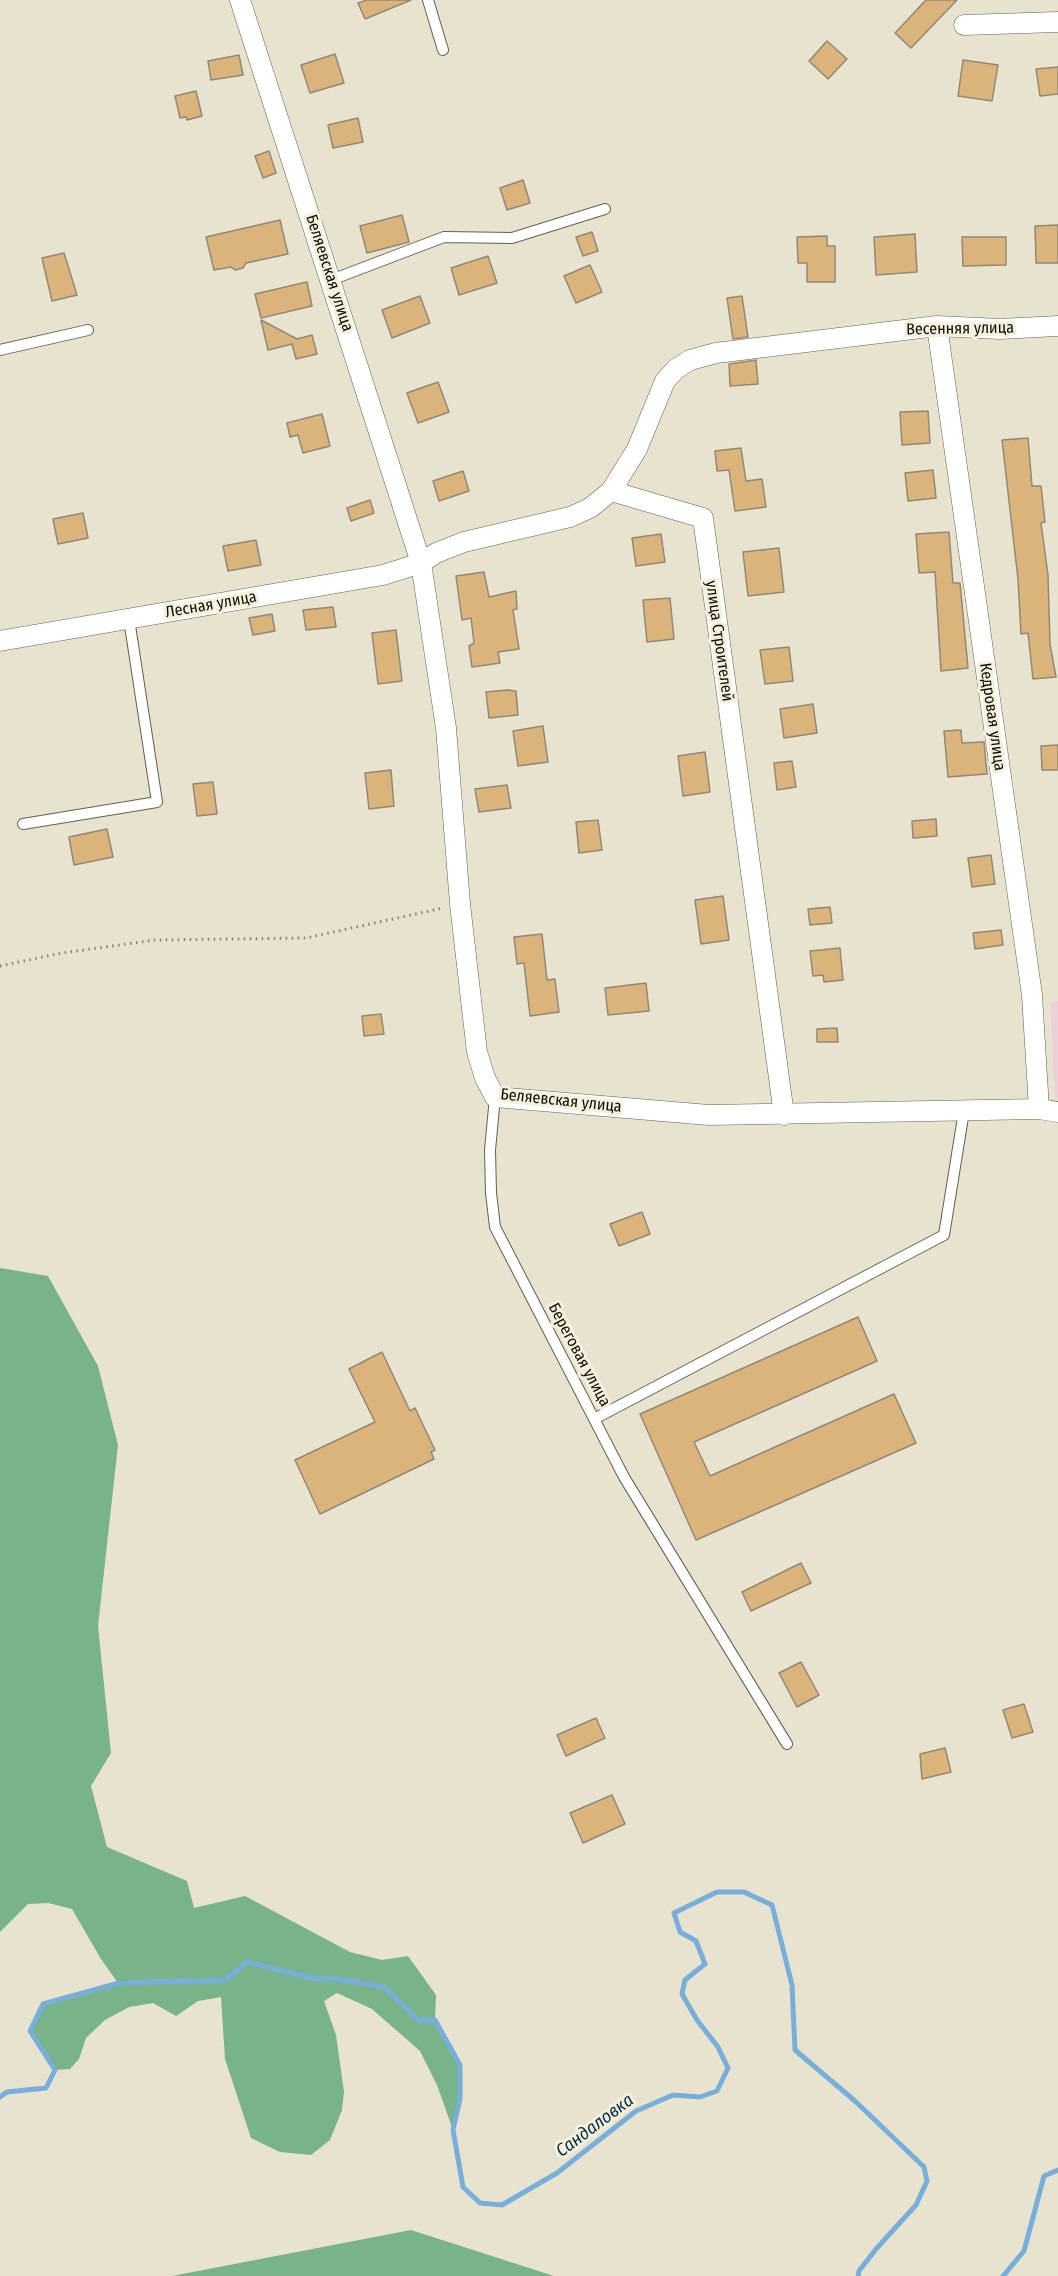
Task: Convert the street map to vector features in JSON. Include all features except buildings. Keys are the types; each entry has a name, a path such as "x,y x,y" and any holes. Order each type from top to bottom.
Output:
{"street":[{"name":"Беляевская улица","path":"240,0 419,555 446,728 460,904 477,1052 485,1078 495,1097 709,1115 1048,1110"},
{"path":"964,25 1058,22"},
{"name":"Весенняя улица","path":"611,491 637,449 657,395 676,369 690,360 716,353 937,326 1000,329 1058,326"},
{"name":"Кедровая улица","path":"937,326 1048,1110"},
{"name":"Лесная улица","path":"0,641 383,575 419,555 435,553 464,542 570,517 590,508 611,491"},
{"name":"улица Строителей","path":"611,491 703,518 784,1115"}],"lane":[{"path":"428,0 443,50"},
{"path":"331,280 444,237 512,237 605,209"},
{"path":"0,350 88,330"},
{"path":"23,824 157,802 129,619"},
{"name":"Береговая улица","path":"495,1097 490,1150 495,1227 567,1369 596,1418 624,1477 787,1744"},
{"path":"596,1418 944,1234 964,1111"}],"path":[{"path":"0,966 62,953 155,940 306,938 460,904"}],"shaded area":[{"path":"1058,1001 1058,1097 1055,1097 1050,1002"}],"green space":[{"path":"0,1268 48,1276 98,1366 118,1445 98,1626 111,1753 91,1786 107,1847 187,1881 194,1908 245,1896 350,1952 382,1960 408,1956 436,1995 435,2020 460,2065 460,2099 453,2130 437,2085 420,2051 372,2009 337,1993 324,2001 336,2035 344,2092 342,2110 330,2140 311,2155 280,2152 251,2138 225,2059 221,1997 198,2001 176,2016 153,2003 129,2007 105,2020 86,2038 79,2059 70,2069 55,2070 30,2031 43,2004 118,1983 72,1909 48,1903 28,1904 0,1932"},
{"path":"411,2230 554,2276 172,2276"}],"waterway":[{"name":"Сандаловка","path":"0,2097 7,2092 46,2088 55,2070 30,2031 43,2004 119,1983 225,1980 247,1962 311,1978 337,1979 384,1987 418,2020 435,2020 460,2065 460,2099 453,2130 463,2187 480,2203 502,2205 557,2173 636,2111 673,2095 700,2097 717,2091 728,2068 718,2047 697,2020 682,1994 685,1980 705,1964 696,1941 680,1932 674,1913 717,1892 744,1892 772,1905 792,1985 795,2050 855,2101 924,2167 927,2181 916,2205 876,2249 859,2271 858,2276"},
{"name":"Сандаловка","path":"1003,2276 1024,2251 1044,2176 1058,2170"}]}
